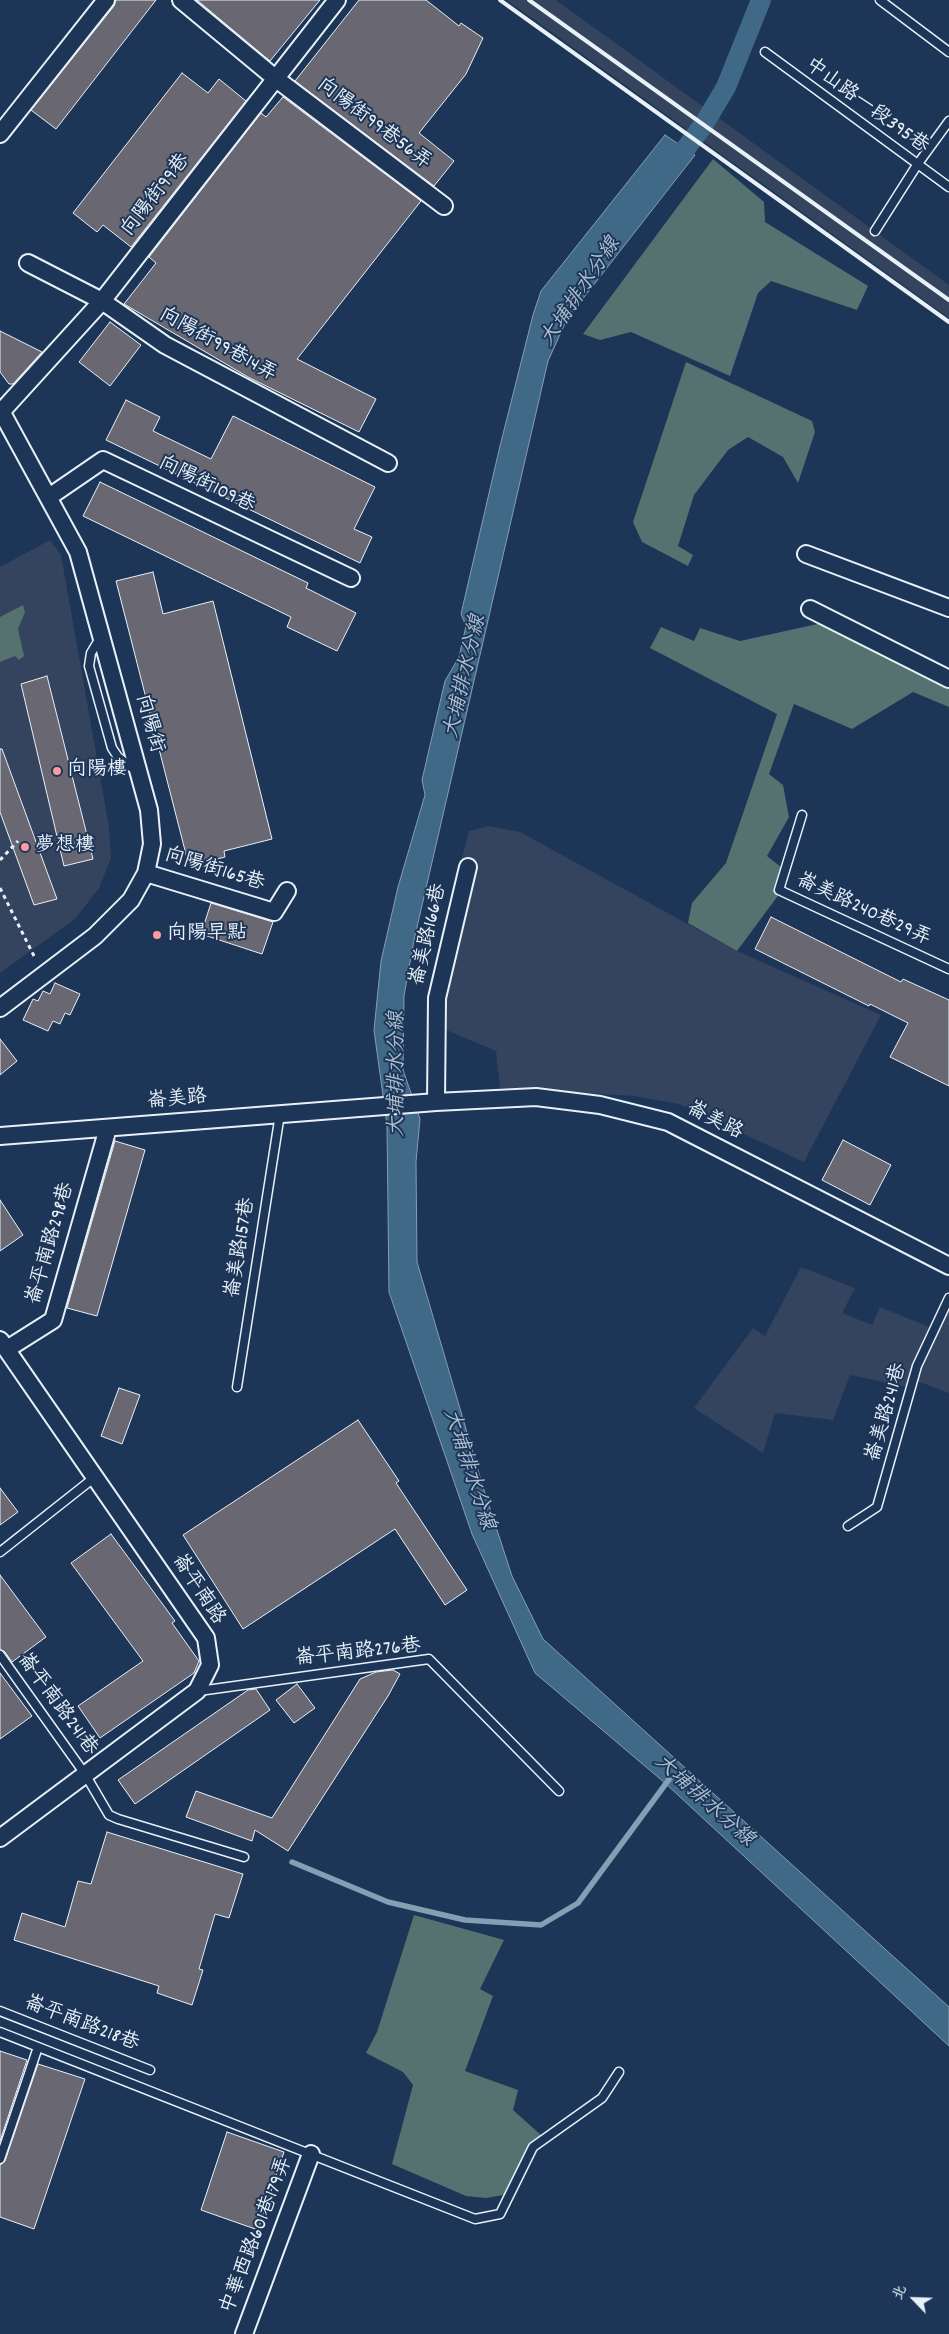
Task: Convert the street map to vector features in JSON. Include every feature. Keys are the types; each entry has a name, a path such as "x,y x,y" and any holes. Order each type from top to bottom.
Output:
{"street":[{"path":"0,134 106,0"},
{"name":"向陽街99巷56弄","path":"181,0 275,78 444,206"},
{"name":"向陽街99巷","path":"1,410 102,301 337,0"},
{"name":"向陽街99巷14弄","path":"28,263 102,301 165,344 388,463"},
{"name":"向陽街","path":"1,410 78,552 150,810 152,844 146,873 131,900 95,936 4,1004"},
{"name":"向陽街109巷","path":"49,497 103,460 351,578"},
{"path":"806,554 949,608"},
{"path":"810,609 949,679"},
{"name":"崙美路166巷","path":"436,1102 437,998 468,867"},
{"name":"向陽街165巷","path":"146,873 274,912 286,891"},
{"name":"崙美路","path":"0,1136 436,1102 536,1098 600,1105 668,1122 949,1266"},
{"name":"崙平南路298巷","path":"3,1344 52,1320 108,1128"},
{"name":"崙平南路","path":"0,1838 197,1691 210,1665 206,1638 3,1344"},
{"name":"中華西路601巷179弄","path":"244,2334 311,2154"}],"lane":[{"path":"880,0 949,52"},
{"name":"中山路一段395巷","path":"765,52 949,187"},
{"path":"875,232 917,165 949,121"},
{"name":"崙美路240巷29弄","path":"802,815 779,890 949,969"},
{"name":"崙美路157巷","path":"237,1387 280,1114"},
{"name":"崙美路241巷","path":"848,1526 877,1507 917,1366 949,1298"},
{"path":"0,1552 95,1477"},
{"name":"崙平南路241巷","path":"0,1655 85,1774 109,1815 244,1857"},
{"name":"崙平南路276巷","path":"197,1691 429,1659 559,1791"},
{"name":"崙平南路218巷","path":"0,2011 150,2070"},
{"path":"0,2032 311,2154"},
{"path":"0,2159 38,2047"},
{"name":"中華西路601巷179弄","path":"311,2154 475,2220 500,2214 533,2147 602,2098 619,2072"}],"path":[{"path":"0,860 18,841"},
{"path":"0,888 34,956"}],"shaded area":[{"path":"507,0 556,0 949,285 949,318"},
{"path":"50,540 61,555 109,827 111,858 99,888 75,919 0,973 0,567"},
{"path":"488,826 520,832 737,951 881,1015 804,1162 679,1104 634,1096 500,1088 496,1051 437,1026 444,926 469,831"},
{"path":"801,1267 855,1288 842,1313 872,1325 880,1307 934,1329 949,1301 949,1393 912,1379 908,1387 850,1375 833,1420 775,1413 763,1453 694,1408 753,1328 765,1336"}],"green space":[{"path":"713,159 764,202 765,222 868,286 857,310 771,281 758,293 730,376 631,332 600,340 583,334"},
{"path":"686,362 812,421 815,432 798,483 783,457 748,437 728,450 694,495 678,546 693,555 688,566 642,542 633,522"},
{"path":"23,605 25,612 18,629 24,656 19,660 15,656 0,662 0,617"},
{"path":"831,621 949,672 949,707 913,692 852,729 794,704 769,774 783,785 789,817 767,856 786,871 780,893 737,951 688,923 692,903 726,863 777,714 650,648 661,627 694,641 700,628 740,641"},
{"path":"414,1915 504,1940 480,1989 493,1996 465,2071 518,2090 513,2110 542,2136 504,2195 486,2198 466,2196 392,2164 413,2085 403,2072 366,2053 377,2032"}],"water":[{"path":"665,135 695,155 567,319 548,361 414,940 404,996 403,1070 420,1119 416,1162 417,1262 483,1487 512,1576 543,1639 949,2007 949,2046 665,1783 535,1673 472,1534 389,1292 387,1125 374,1030 381,961 398,887 425,795 422,780 445,681 459,657 466,626 461,614 500,446 533,315 541,291"}],"building":[{"path":"116,0 156,0 56,129 31,110 114,6"},
{"path":"197,0 320,0 270,61"},
{"path":"359,0 426,0 459,26 461,23 483,38 466,74 419,133 454,161 434,186 295,81"},
{"path":"182,73 208,93 219,79 246,101 131,247 103,225 97,232 73,213"},
{"path":"283,97 421,201 297,359 376,399 359,432 248,377 124,304 156,263 149,257 261,113 266,117"},
{"path":"110,322 141,345 110,386 79,362"},
{"path":"0,331 42,352 13,384 9,384 0,372"},
{"path":"126,400 160,417 153,431 211,459 233,416 375,487 354,529 372,537 360,563 106,440"},
{"path":"100,482 308,583 306,588 356,613 337,651 287,627 291,617 83,516"},
{"path":"153,572 163,614 213,601 272,839 224,851 225,857 189,866 116,581"},
{"name":"向陽樓","path":"47,676 93,859 64,866 21,684"},
{"name":"夢想樓","path":"0,749 2,749 57,899 34,905 0,812"},
{"path":"211,903 273,922 262,954 201,934"},
{"path":"771,917 901,982 903,979 949,1000 949,1086 890,1057 908,1023 870,1004 869,1006 755,949"},
{"path":"55,983 80,994 70,1015 65,1013 60,1024 53,1021 48,1031 23,1020 33,999 38,1001 43,991 50,994"},
{"path":"0,1039 17,1061 0,1075"},
{"path":"843,1140 891,1165 870,1205 822,1180"},
{"path":"115,1141 145,1150 97,1316 67,1308"},
{"path":"0,1200 23,1235 0,1251"},
{"path":"119,1388 140,1395 122,1444 101,1436"},
{"path":"358,1420 399,1481 396,1483 467,1590 445,1605 395,1529 243,1629 183,1535"},
{"path":"0,1488 18,1512 0,1525"},
{"path":"111,1534 175,1621 172,1623 199,1661 194,1673 100,1738 78,1706 143,1661 71,1563"},
{"path":"0,1575 46,1637 12,1662 5,1652 0,1649"},
{"path":"393,1670 400,1674 388,1696 288,1851 255,1830 252,1841 186,1817 196,1791 272,1818 360,1679 376,1672"},
{"path":"0,1673 32,1716 0,1739"},
{"path":"297,1684 315,1708 294,1723 276,1700"},
{"path":"256,1689 270,1710 135,1804 118,1780 248,1690"},
{"path":"107,1832 243,1874 229,1918 215,1914 199,1969 203,1970 192,2005 157,1993 159,1986 14,1940 22,1913 65,1927 78,1881 91,1884"},
{"path":"0,2051 27,2060 0,2141"},
{"path":"38,2064 85,2079 34,2229 0,2217 0,2165 5,2161"},
{"path":"227,2132 284,2152 258,2230 201,2210"}],"waterway":[{"name":"大埔排水分線","path":"669,171 704,124 726,87 761,0"},
{"path":"292,1862 388,1902 465,1920 541,1925 578,1903 670,1778"}],"railway":[{"path":"500,0 949,322"},
{"path":"529,0 949,300"}],"place":[{"name":"向陽樓","path":"57,771"},
{"name":"夢想樓","path":"25,847"},
{"name":"向陽早點","path":"157,935"}]}
